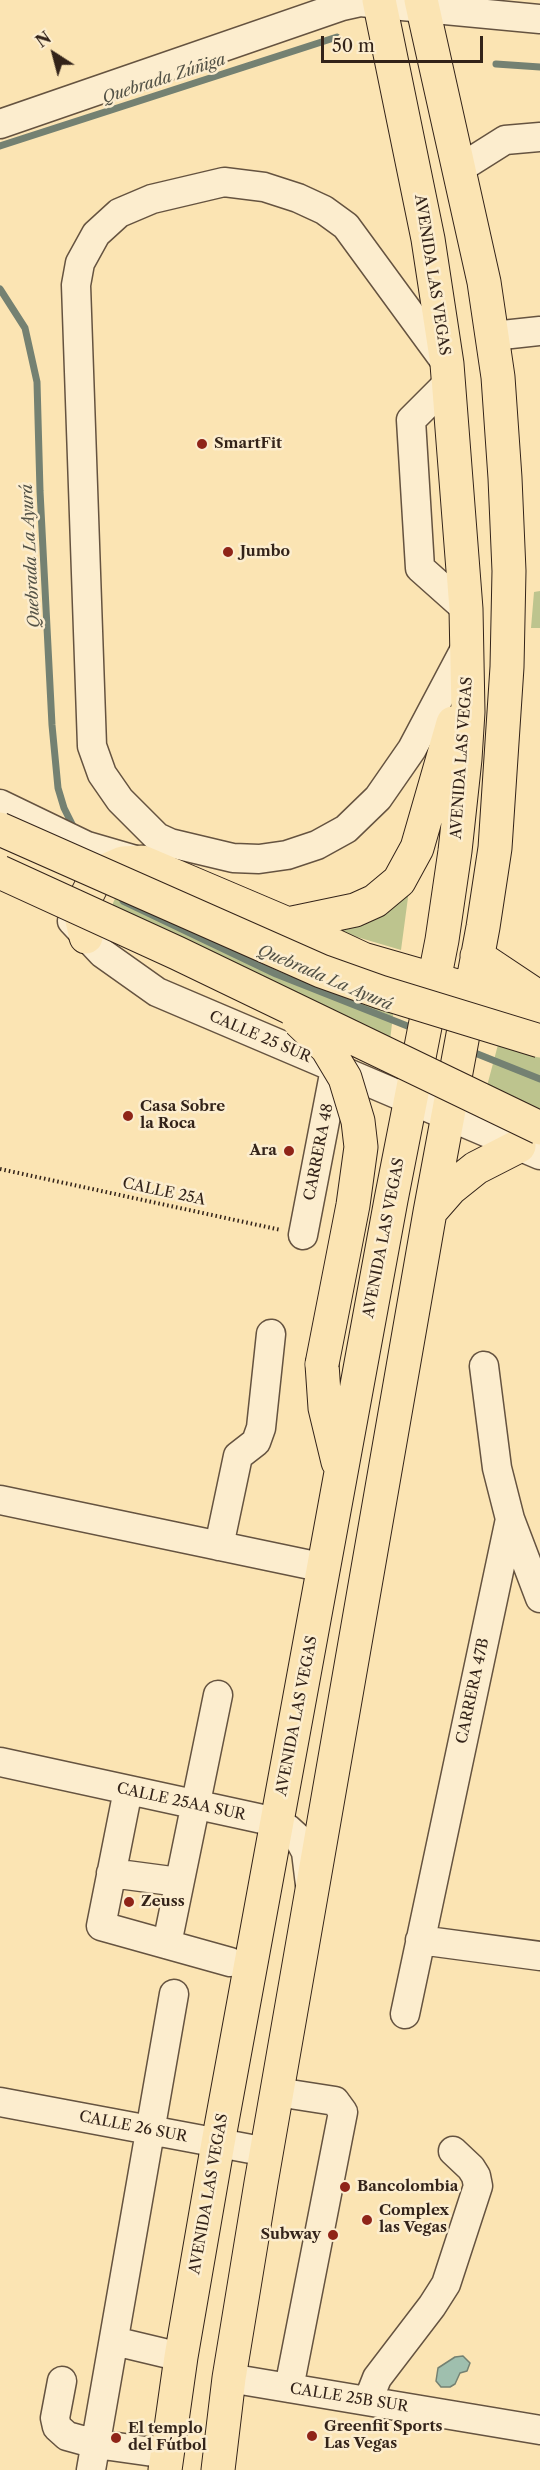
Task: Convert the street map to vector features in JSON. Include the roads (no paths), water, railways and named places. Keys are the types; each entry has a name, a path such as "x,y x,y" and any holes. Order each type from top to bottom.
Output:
{"main road":[{"name":"AVENIDA LAS VEGAS","path":"166,2462 181,2357 276,1822 325,1568 340,1471 434,981 455,851 465,759 468,656 466,609 447,373 428,239 380,2"},
{"path":"218,2470 229,2378 277,2092 495,848 507,667 508,524 493,336 484,282 422,4"},
{"path":"288,924 355,910 375,901 399,881 417,848 425,825 468,656"},
{"path":"0,829 321,971 380,992 540,1041"},
{"path":"86,937 81,916 93,883 109,869 123,862 142,862 288,924 363,959 540,1010"},
{"path":"0,872 278,1002 533,1143"},
{"path":"477,956 540,998"},
{"path":"278,1002 316,1035 334,1058 345,1078 358,1121 361,1147 359,1172 322,1364 325,1408 340,1471"},
{"path":"342,1072 376,1138 391,1200"},
{"path":"430,1212 451,1188 476,1168 533,1143"}],"street":[{"path":"0,124 322,12 360,2 422,4 540,19"},
{"path":"459,169 505,140 540,137"},
{"path":"466,609 420,568 411,420 447,373 346,226 324,210 298,198 264,187 224,182 152,199 119,213 96,234 80,263 76,285 92,746 102,774 120,800 157,837 170,843 232,858 258,859 287,855 317,845 346,829 378,798 412,749 468,656"},
{"path":"493,336 540,331"},
{"path":"0,804 87,846 142,862"},
{"name":"CALLE 25 SUR","path":"0,888 31,897 68,917 121,969 157,992 447,1116 533,1143"},
{"name":"CARRERA 48","path":"303,1235 342,1072"},
{"path":"219,1546 238,1456 256,1442 261,1428 271,1334"},
{"name":"CARRERA 47B","path":"405,2014 510,1519 497,1468 484,1366"},
{"path":"0,1500 325,1568"},
{"path":"510,1519 540,1598"},
{"path":"166,1944 218,1695"},
{"name":"CALLE 25AA SUR","path":"0,1762 276,1822 299,1839 306,1852 311,1896"},
{"path":"128,1790 101,1926 230,1962"},
{"path":"111,1873 179,1882"},
{"path":"420,1940 540,1956"},
{"path":"94,2457 174,1994"},
{"path":"277,2092 335,2101 343,2112 289,2388"},
{"name":"CALLE 26 SUR","path":"0,2102 267,2152"},
{"path":"368,2401 377,2378 446,2284 478,2186 471,2168 453,2151"},
{"path":"114,2341 181,2357"},
{"name":"CALLE 25B SUR","path":"229,2378 540,2430"},
{"path":"62,2381 55,2418 57,2427 67,2436 94,2457 166,2462"}],"waterway":[{"name":"Quebrada Zúñiga","path":"0,146 337,37"},
{"name":"Quebrada Zúñiga","path":"496,64 540,67"},
{"name":"Quebrada La Ayurá","path":"0,289 25,328 37,382 52,725 58,788 64,808 74,828"},
{"name":"Quebrada La Ayurá","path":"123,901 276,974 415,1029"},
{"name":"Quebrada La Ayurá","path":"470,1051 540,1079"}],"place":[{"name":"SmartFit","path":"202,444"},
{"name":"Jumbo","path":"228,552"},
{"name":"Casa Sobre la Roca","path":"128,1116"},
{"name":"Ara","path":"289,1151"},
{"name":"Zeuss","path":"129,1902"},
{"name":"Bancolombia","path":"345,2187"},
{"name":"Complex las Vegas","path":"367,2220"},
{"name":"Subway","path":"333,2235"},
{"name":"Greenfit Sports Las Vegas","path":"312,2436"},
{"name":"El templo del Fútbol","path":"116,2438"}]}
